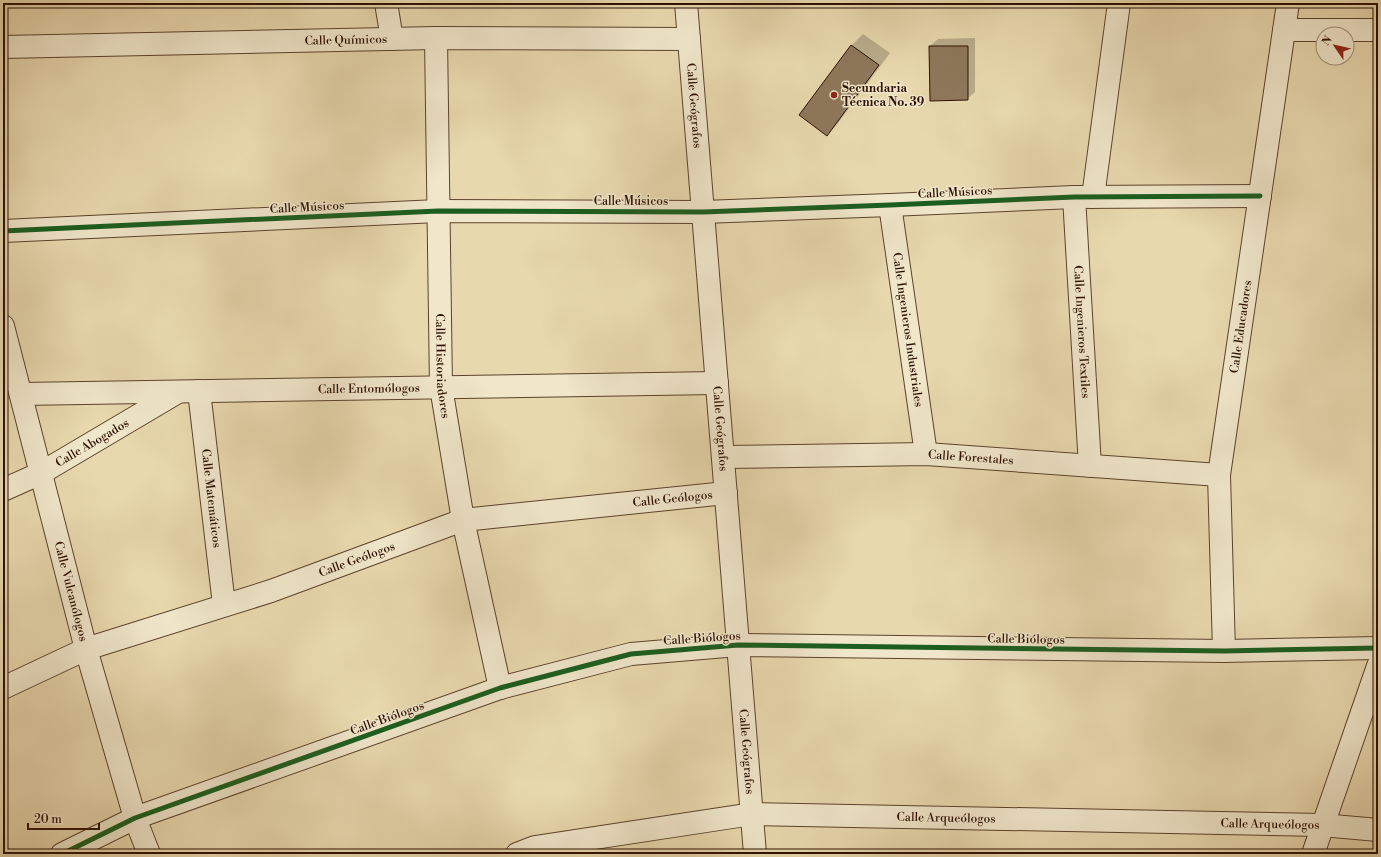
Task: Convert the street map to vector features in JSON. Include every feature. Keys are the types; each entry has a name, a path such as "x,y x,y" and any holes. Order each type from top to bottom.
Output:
{"street":[{"path":"386,3 392,39"},
{"name":"Calle Geógrafos","path":"686,3 755,854"},
{"name":"Calle Ingenieros Textiles","path":"1090,466 1083,197 1119,3"},
{"name":"Calle Educadores","path":"1224,651 1219,475 1288,3"},
{"path":"1284,30 1378,30"},
{"name":"Calle Químicos","path":"3,47 436,38 689,39"},
{"name":"Calle Historiadores","path":"436,38 441,387 463,520 500,688"},
{"name":"Calle Músicos","path":"3,231 438,211 703,212 1083,197 1260,196"},
{"name":"Calle Ingenieros Industriales","path":"890,205 926,454"},
{"name":"Calle Vulcanólogos","path":"3,326 86,649 135,818 149,854"},
{"name":"Calle Entomólogos","path":"21,394 717,383"},
{"name":"Calle Abogados","path":"3,490 41,473 189,391"},
{"name":"Calle Matemáticos","path":"189,391 224,605"},
{"name":"Calle Forestales","path":"723,457 926,454 1219,475"},
{"name":"Calle Geólogos","path":"3,688 86,649 271,591 463,520 726,493"},
{"name":"Calle Biólogos","path":"62,854 135,818 500,688 630,654 738,645 1224,651 1378,648"},
{"path":"1313,854 1378,666"},
{"name":"Calle Arqueólogos","path":"517,854 535,847 752,814 1322,825 1378,830"}],"building":[{"path":"851,45 879,65 827,136 799,115"},
{"path":"929,46 968,46 968,100 930,101"}],"cycle path":[{"path":"3,231 438,211 703,212 1074,197 1260,196"},
{"path":"62,854 135,818 500,688 631,654 738,645 1224,651 1378,648"}],"place":[{"name":"Secundaria Técnica No. 39","path":"834,95"}]}
